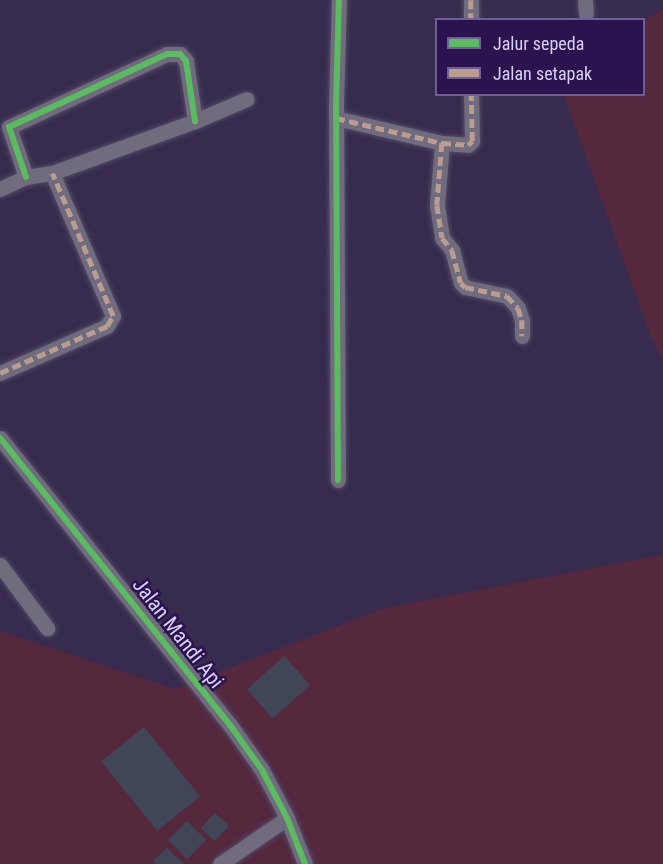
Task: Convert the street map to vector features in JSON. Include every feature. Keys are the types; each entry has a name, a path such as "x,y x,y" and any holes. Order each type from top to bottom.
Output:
{"street":[{"path":"338,480 336,118 339,0"},
{"path":"471,0 471,18"},
{"path":"26,177 4,129 167,54 180,54 186,61 195,121"},
{"path":"336,118 442,143 471,144 471,96"},
{"path":"0,189 26,177 52,172 195,121 247,99"},
{"path":"442,143 437,205 442,238 452,250 461,283 477,291 507,296 518,308 522,320 522,336"},
{"path":"0,373 108,326 113,316 52,172"},
{"name":"Jalan Mandi Api","path":"0,438 230,725 262,771 287,818 305,864"},
{"path":"0,565 47,628"},
{"path":"220,864 287,818"}],"shaded area":[{"path":"663,9 663,359 652,339 564,96 645,96 645,20"},
{"path":"663,555 663,864 0,864 0,631 175,689 385,608"}],"building":[{"path":"284,656 310,685 273,718 247,689"},
{"path":"144,727 200,796 157,831 101,762"},
{"path":"215,813 229,826 215,841 201,828"},
{"path":"187,821 206,840 187,859 168,840"},
{"path":"167,848 184,864 156,864 153,861"}],"marked path":[{"path":"471,0 471,18"},
{"path":"336,118 442,143 468,145 472,141 471,96"},
{"path":"442,143 437,205 442,238 452,250 461,283 465,287 507,296 518,308 522,320 522,336"},
{"path":"0,373 107,326 113,316 52,173"}],"cycle path":[{"path":"338,480 336,105 339,0"},
{"path":"26,177 9,127 167,54 180,54 186,61 195,121"},
{"path":"0,438 230,725 262,770 287,818 305,864"}]}
